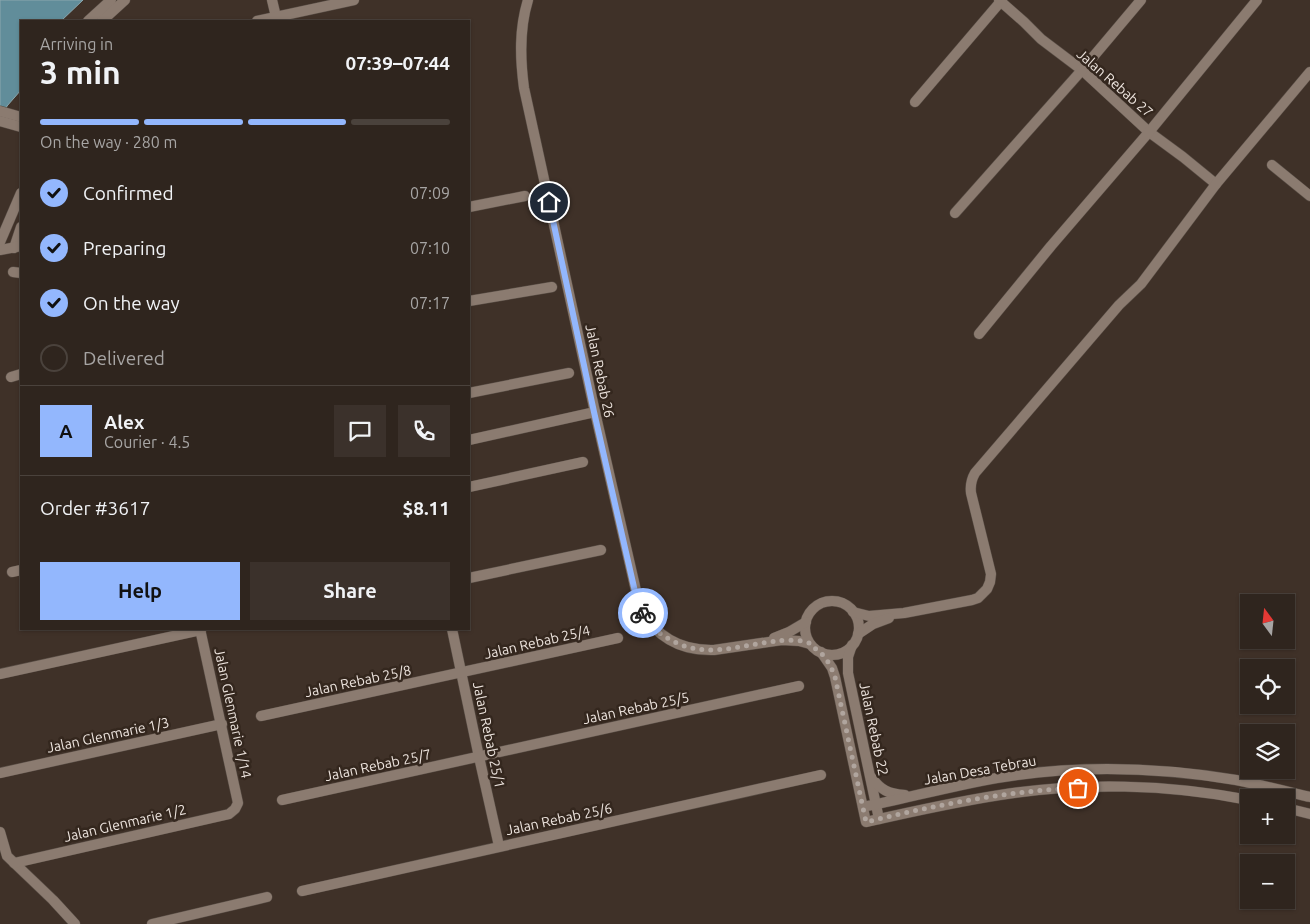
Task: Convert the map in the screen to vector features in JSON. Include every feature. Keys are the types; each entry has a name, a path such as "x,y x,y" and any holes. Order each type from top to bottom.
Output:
{"street":[{"path":"89,20 111,4 125,0"},
{"path":"272,0 277,19 354,0"},
{"name":"Jalan Rebab 26","path":"528,0 522,25 520,47 524,88 594,412 640,608 653,628 682,646 692,649 705,651 790,640 810,644"},
{"path":"956,213 1142,0"},
{"path":"979,334 1257,0"},
{"path":"915,102 1000,1"},
{"name":"Jalan Rebab 27","path":"1000,1 1041,39 1082,70 1149,132 1216,184"},
{"path":"103,20 111,4"},
{"path":"858,634 858,622 853,612 849,607 838,602 826,602 815,607 806,622 806,634 810,644 821,652 834,654 847,650 858,634 872,624 904,614 972,600 978,598 988,589 990,574 970,486 975,473 1113,313 1141,284 1216,184 1310,72"},
{"path":"4,117 20,117"},
{"path":"4,117 20,126"},
{"path":"1272,165 1310,196"},
{"path":"0,242 20,195"},
{"path":"470,207 526,196"},
{"path":"0,250 18,247 20,234"},
{"path":"470,302 552,287"},
{"path":"470,393 569,374"},
{"path":"470,440 594,412"},
{"path":"470,487 583,462"},
{"path":"470,578 601,550"},
{"path":"853,612 869,616 904,614"},
{"name":"Jalan Rebab 26","path":"764,642 789,632 806,622"},
{"path":"0,674 196,630"},
{"name":"Jalan Glenmarie 1/14","path":"200,630 238,803"},
{"name":"Jalan Rebab 25/1","path":"452,630 499,846"},
{"name":"Jalan Rebab 25/4","path":"462,673 618,638"},
{"name":"Jalan Rebab 22","path":"852,645 848,657 848,673 879,819"},
{"name":"Jalan Rebab 22","path":"821,652 832,668 835,677 866,822"},
{"name":"Jalan Rebab 25/8","path":"261,716 462,673"},
{"name":"Jalan Rebab 25/5","path":"479,757 799,686"},
{"name":"Jalan Glenmarie 1/3","path":"0,773 222,724"},
{"name":"Jalan Rebab 25/7","path":"282,800 479,757"},
{"name":"Jalan Desa Tebrau","path":"863,807 998,778 1048,772 1092,770 1128,770 1187,774 1236,780 1310,797"},
{"name":"Jalan Rebab 25/6","path":"302,891 821,775"},
{"path":"870,776 878,786 891,794 914,796"},
{"name":"Jalan Desa Tebrau","path":"866,822 1001,794 1052,789 1136,787 1184,790 1240,799"},
{"name":"Jalan Glenmarie 1/2","path":"14,863 229,814 238,803"},
{"path":"1295,810 1310,814"},
{"path":"0,832 7,856 75,924"},
{"path":"152,924 267,897"}],"water":[{"path":"0,0 83,0 62,20 20,20 20,91 7,106 0,123"}],"way so far":[{"path":"643,613 653,628 662,635 682,646 692,649 705,651 790,640 810,644 821,652 832,668 835,677 866,822 1001,794 1078,788"}],"route":[{"path":"549,202 636,596 643,613"}]}
